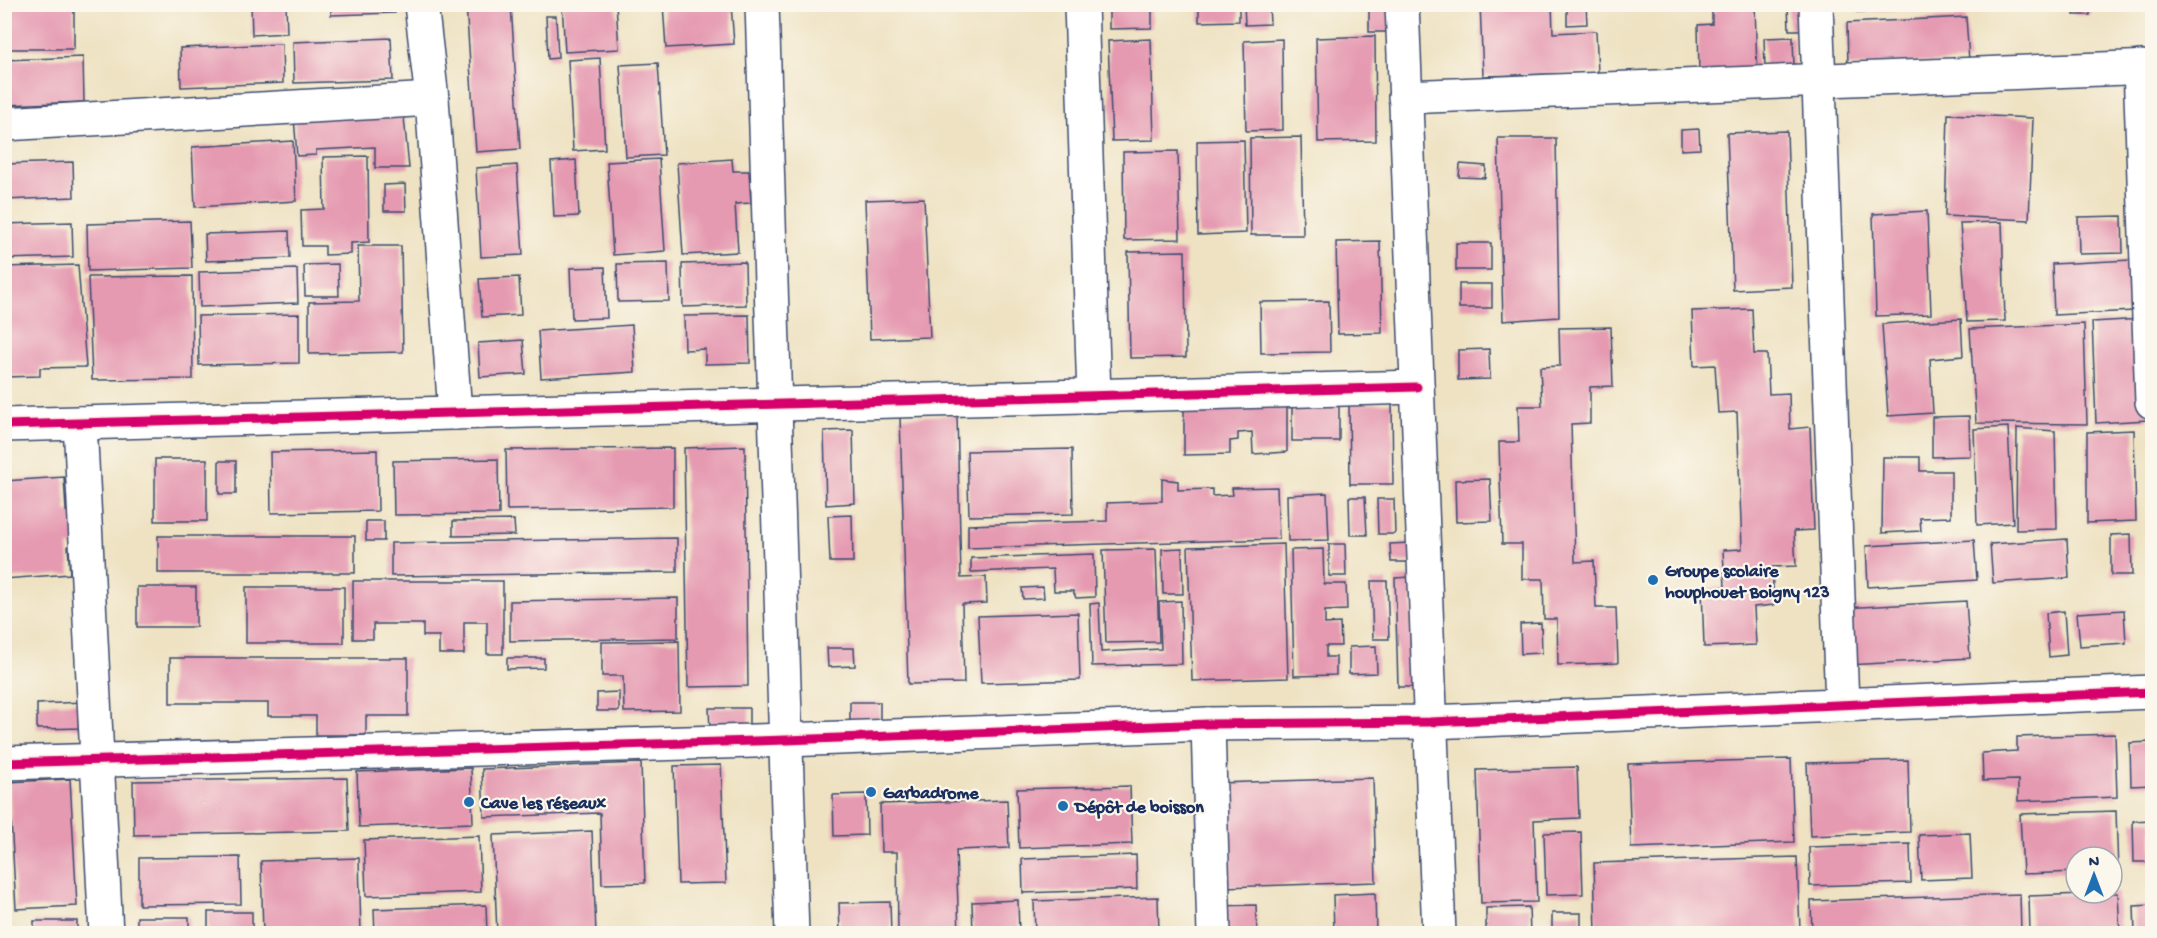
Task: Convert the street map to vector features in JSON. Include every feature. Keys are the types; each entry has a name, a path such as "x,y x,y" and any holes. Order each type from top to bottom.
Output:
{"street":[{"path":"421,4 432,99 455,413"},
{"path":"762,4 792,933"},
{"path":"1081,4 1094,396"},
{"path":"1402,4 1439,933"},
{"path":"1816,4 1842,705"},
{"path":"1405,97 2146,67 2152,402"},
{"path":"4,124 432,99"},
{"path":"4,425 1417,387"},
{"path":"80,423 106,933"},
{"path":"4,763 786,740 1209,724 1430,722 2152,692"},
{"path":"1209,724 1214,933"}],"building":[{"path":"4,4 74,4 74,49 4,49"},
{"path":"251,4 286,4 287,33 252,35"},
{"path":"331,4 395,4 395,13 331,15"},
{"path":"466,4 511,4 520,149 476,152"},
{"path":"562,4 616,4 619,49 565,52"},
{"path":"663,4 731,4 734,44 666,48"},
{"path":"1109,4 1152,4 1152,28 1109,29"},
{"path":"1199,4 1239,4 1239,21 1199,22"},
{"path":"1244,4 1269,4 1270,24 1245,25"},
{"path":"1480,4 1552,4 1553,33 1596,31 1598,73 1483,76"},
{"path":"1567,4 1586,4 1587,24 1567,25"},
{"path":"1712,4 1755,4 1757,73 1699,74 1698,25 1712,24"},
{"path":"1788,4 1801,4 1802,30 1789,30"},
{"path":"1857,4 1895,4 1895,10 1857,12"},
{"path":"2074,4 2090,4 2090,15 2074,15"},
{"path":"1396,6 1396,32 1369,32 1369,7"},
{"path":"546,16 556,16 558,58 548,59"},
{"path":"1966,17 1969,61 1848,66 1847,23"},
{"path":"1375,36 1376,141 1318,142 1316,38"},
{"path":"1793,37 1794,68 1765,68 1764,38"},
{"path":"391,38 393,80 294,83 293,42"},
{"path":"1151,39 1154,140 1112,141 1108,41"},
{"path":"1282,39 1283,130 1246,131 1244,41"},
{"path":"282,44 283,83 181,87 180,48"},
{"path":"83,57 84,102 4,105 4,60"},
{"path":"600,58 605,149 573,151 568,60"},
{"path":"658,63 664,155 626,157 620,65"},
{"path":"1948,114 2033,118 2029,220 1945,216"},
{"path":"294,117 404,117 409,168 375,168 375,147 316,150 316,155 297,156"},
{"path":"1699,129 1700,149 1681,150 1681,130"},
{"path":"1787,131 1792,287 1733,290 1727,133"},
{"path":"1301,137 1303,235 1251,235 1250,138"},
{"path":"1498,138 1556,138 1559,317 1503,321"},
{"path":"1244,140 1246,233 1198,235 1197,141"},
{"path":"293,141 296,201 195,207 192,147"},
{"path":"1178,151 1180,239 1124,240 1123,152"},
{"path":"368,156 369,242 351,243 351,254 325,255 325,246 302,246 301,210 324,209 323,157"},
{"path":"659,159 665,251 613,255 607,162"},
{"path":"732,159 733,171 749,171 751,203 735,204 738,252 683,255 677,163"},
{"path":"576,160 579,216 554,217 551,162"},
{"path":"73,162 74,197 4,200 4,164"},
{"path":"1460,164 1486,166 1485,178 1459,177"},
{"path":"517,165 523,255 481,257 476,168"},
{"path":"405,184 406,211 384,211 384,185"},
{"path":"924,198 930,337 870,339 865,200"},
{"path":"1927,211 1931,314 1876,316 1873,214"},
{"path":"2122,216 2123,253 2079,254 2078,217"},
{"path":"190,221 192,268 88,271 87,224"},
{"path":"72,222 73,257 4,259 4,224"},
{"path":"2002,222 2005,321 1967,322 1960,223"},
{"path":"289,231 290,258 206,261 205,234"},
{"path":"1380,241 1382,333 1338,334 1336,242"},
{"path":"1456,243 1491,243 1491,270 1456,270"},
{"path":"358,246 401,246 403,352 309,354 309,302 359,301"},
{"path":"1185,251 1186,357 1130,358 1128,252"},
{"path":"2131,260 2134,311 2054,315 2052,264"},
{"path":"745,262 746,305 683,307 682,264"},
{"path":"668,263 669,301 618,302 617,264"},
{"path":"338,264 339,296 305,296 304,265"},
{"path":"78,265 86,367 40,368 40,376 4,377 4,267"},
{"path":"605,267 607,318 572,319 570,268"},
{"path":"297,269 298,303 200,307 199,272"},
{"path":"192,276 193,379 92,380 88,277"},
{"path":"519,277 521,315 482,317 479,279"},
{"path":"1459,284 1492,284 1492,308 1459,308"},
{"path":"1329,301 1330,352 1261,353 1260,302"},
{"path":"1752,309 1754,354 1767,354 1769,394 1789,393 1790,429 1810,427 1814,530 1794,531 1796,566 1772,567 1774,605 1754,607 1756,645 1704,647 1702,588 1725,587 1723,550 1742,549 1737,412 1718,413 1715,365 1694,366 1692,311"},
{"path":"299,314 299,363 199,365 198,316"},
{"path":"749,315 750,363 705,364 705,349 685,350 684,316"},
{"path":"1961,319 1963,356 1930,359 1933,413 1888,416 1882,324"},
{"path":"2143,319 2148,420 2096,423 2092,322"},
{"path":"2084,324 2087,424 1976,423 1970,329"},
{"path":"632,325 635,372 541,378 538,331"},
{"path":"1611,327 1613,386 1590,387 1590,423 1571,424 1575,562 1594,561 1596,608 1616,608 1618,663 1558,665 1557,619 1544,619 1543,579 1522,579 1522,544 1502,544 1499,442 1519,442 1518,406 1542,406 1540,367 1560,366 1559,328"},
{"path":"523,340 526,374 480,377 478,343"},
{"path":"1489,349 1490,379 1458,380 1458,350"},
{"path":"1292,400 1339,400 1339,441 1292,441"},
{"path":"1392,403 1393,484 1350,484 1349,404"},
{"path":"1287,404 1287,452 1253,454 1252,432 1238,433 1238,440 1230,441 1230,454 1184,455 1184,407"},
{"path":"957,415 961,578 986,577 987,603 962,604 964,683 908,684 900,417"},
{"path":"1969,416 1970,456 1932,457 1932,417"},
{"path":"2008,427 2013,523 1977,525 1974,429"},
{"path":"2017,428 2055,431 2057,529 2016,530"},
{"path":"853,430 855,503 826,505 824,431"},
{"path":"2134,430 2136,521 2087,523 2087,432"},
{"path":"745,446 748,686 688,687 684,448"},
{"path":"673,448 673,507 507,510 506,450"},
{"path":"1072,449 1073,514 969,516 967,451"},
{"path":"377,450 378,511 271,513 270,452"},
{"path":"1883,457 1920,457 1920,471 1951,471 1951,517 1920,518 1921,531 1882,533"},
{"path":"155,459 207,459 207,521 155,521"},
{"path":"498,459 499,514 394,515 393,461"},
{"path":"219,461 236,461 236,494 219,494"},
{"path":"64,477 66,511 80,513 79,549 68,546 70,574 4,579 4,481"},
{"path":"1162,479 1178,481 1178,490 1212,489 1212,496 1233,495 1232,488 1277,487 1279,539 968,548 968,525 1107,521 1107,503 1162,501"},
{"path":"1490,479 1492,521 1456,522 1455,480"},
{"path":"1327,493 1329,540 1288,541 1287,495"},
{"path":"1349,497 1365,497 1367,535 1350,535"},
{"path":"1377,499 1394,499 1395,534 1378,534"},
{"path":"852,515 853,562 830,562 828,516"},
{"path":"514,520 515,535 453,536 453,521"},
{"path":"366,521 384,521 384,541 366,541"},
{"path":"2131,534 2132,575 2111,575 2111,535"},
{"path":"158,536 355,536 355,573 158,573"},
{"path":"677,538 677,572 391,576 391,543"},
{"path":"2067,539 2069,578 1993,583 1990,544"},
{"path":"1974,540 1977,580 1868,587 1866,546"},
{"path":"1411,543 1412,562 1391,562 1390,544"},
{"path":"1284,544 1288,678 1192,681 1188,547"},
{"path":"1329,544 1345,544 1346,576 1329,576"},
{"path":"1182,548 1183,594 1163,594 1162,549"},
{"path":"1156,549 1159,642 1106,643 1103,550"},
{"path":"1323,549 1324,584 1346,584 1347,610 1325,611 1325,624 1340,623 1341,646 1326,646 1326,657 1336,657 1336,675 1294,676 1291,550"},
{"path":"1094,554 1095,597 1076,598 1073,591 1054,591 1053,569 971,572 971,558"},
{"path":"1411,577 1414,687 1398,687 1395,578"},
{"path":"353,581 503,581 503,654 487,654 487,622 464,622 464,654 439,654 439,636 423,636 423,624 373,624 373,639 353,639"},
{"path":"1371,581 1387,581 1389,639 1373,639"},
{"path":"137,587 196,587 196,627 137,627"},
{"path":"246,587 344,587 344,643 246,643"},
{"path":"1043,587 1044,598 1023,599 1022,588"},
{"path":"678,598 678,638 510,641 510,601"},
{"path":"1181,601 1182,664 1092,666 1090,604 1099,603 1101,652 1161,649 1159,602"},
{"path":"1966,601 1970,658 1848,665 1844,608"},
{"path":"2124,610 2126,643 2080,646 2077,613"},
{"path":"2064,611 2067,655 2049,657 2046,613"},
{"path":"1078,613 1080,680 981,683 978,616"},
{"path":"1541,623 1542,653 1521,654 1520,624"},
{"path":"679,641 680,711 624,712 623,676 602,676 602,642"},
{"path":"1376,646 1377,673 1349,674 1349,647"},
{"path":"827,648 854,648 855,666 828,667"},
{"path":"170,658 408,658 408,716 366,716 366,735 316,735 316,716 268,716 268,703 170,703"},
{"path":"507,658 544,658 544,668 507,669"},
{"path":"619,692 619,711 597,711 597,693"},
{"path":"84,702 84,728 37,729 37,704"},
{"path":"850,702 880,702 880,727 850,728"},
{"path":"709,708 749,708 749,730 710,731"},
{"path":"2115,734 2117,797 2018,801 2018,780 1983,781 1982,753 2017,751 2017,737"},
{"path":"2152,742 2152,785 2131,786 2130,743"},
{"path":"1791,759 1794,842 1631,848 1628,764"},
{"path":"1908,760 1910,832 1810,836 1807,763"},
{"path":"641,763 645,883 602,884 600,813 484,817 482,769"},
{"path":"721,765 726,883 678,884 674,766"},
{"path":"1577,767 1579,818 1534,820 1537,902 1481,903 1477,770"},
{"path":"471,768 473,823 359,827 357,772"},
{"path":"347,778 349,831 134,835 133,781"},
{"path":"1373,778 1376,882 1223,887 1219,783"},
{"path":"70,779 77,906 16,909 9,782"},
{"path":"1130,786 1132,844 1019,848 1017,789"},
{"path":"866,794 867,835 834,836 833,795"},
{"path":"1007,800 1009,848 956,850 959,934 898,934 897,852 881,852 880,804"},
{"path":"2116,811 2117,845 2064,845 2064,872 2023,874 2020,814"},
{"path":"2152,820 2152,862 2134,862 2133,821"},
{"path":"592,831 596,934 497,934 493,835"},
{"path":"1581,832 1583,894 1546,895 1544,833"},
{"path":"1970,833 1972,878 1921,880 1919,835"},
{"path":"479,836 481,892 366,896 364,840"},
{"path":"1910,844 1911,883 1810,886 1809,847"},
{"path":"1136,855 1137,889 1023,893 1022,859"},
{"path":"240,857 241,904 139,905 139,858"},
{"path":"1797,857 1800,930 1703,934 1596,934 1594,863"},
{"path":"359,858 361,934 263,934 261,861"},
{"path":"1375,893 1376,934 1334,934 1333,895"},
{"path":"2020,894 2021,934 1812,934 1811,901"},
{"path":"2064,895 2064,905 2119,905 2120,934 2030,934 2029,896"},
{"path":"1158,897 1159,934 1035,934 1034,901"},
{"path":"1018,900 1019,934 973,934 972,902"},
{"path":"890,902 891,934 840,934 839,903"},
{"path":"486,905 487,934 375,934 374,909"},
{"path":"1256,905 1257,934 1221,934 1220,906"},
{"path":"2152,905 2152,934 2135,934 2134,906"},
{"path":"1529,907 1530,934 1486,934 1486,908"},
{"path":"208,912 252,912 252,934 208,934"},
{"path":"1552,913 1581,913 1581,934 1552,934"},
{"path":"137,917 189,917 189,934 137,934"},
{"path":"34,921 77,921 77,934 34,934"}],"cycle path":[{"path":"4,425 1417,387"},
{"path":"4,763 786,740 1208,724 1430,722 2152,692"}],"place":[{"name":"Groupe scolaire houphouet Boigny 123","path":"1653,580"},
{"name":"Garbadrome","path":"871,792"},
{"name":"Cave les réseaux","path":"469,802"},
{"name":"Dépôt de boisson","path":"1063,806"}]}
